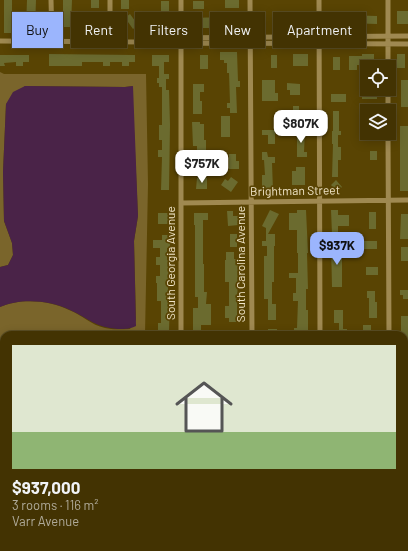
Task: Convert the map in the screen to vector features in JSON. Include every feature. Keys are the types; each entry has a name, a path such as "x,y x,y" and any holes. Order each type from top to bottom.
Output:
{"street":[{"path":"52,0 52,12"},
{"path":"110,0 110,12"},
{"name":"South Georgia Avenue","path":"181,0 181,12"},
{"name":"South Carolina Avenue","path":"250,0 250,12"},
{"path":"319,0 319,12"},
{"path":"388,0 388,60"},
{"path":"366,36 408,36"},
{"path":"0,40 12,40"},
{"path":"366,44 408,44"},
{"name":"South Georgia Avenue","path":"181,48 182,331"},
{"name":"South Carolina Avenue","path":"251,48 252,331"},
{"path":"320,48 320,331"},
{"path":"388,140 389,331"},
{"name":"Brightman Street","path":"182,203 408,200"}],"shaded area":[{"path":"0,72 4,74 146,74 148,184 145,331 0,331 0,307 25,301 53,304 74,312 100,327 105,328 130,329 136,320 134,241 138,216 132,86 25,86 6,104 3,172 4,221 12,243 13,255 8,265 0,267"},
{"path":"25,86 133,86 138,216 134,241 136,326 121,329 110,328 92,322 77,313 62,307 44,302 17,302 0,307 0,267 8,265 13,255 12,243 4,221 3,172 6,104 13,92"}],"building":[{"path":"4,0 12,0 12,33 4,33"},
{"path":"27,0 36,0 36,12 27,12"},
{"path":"63,0 72,0 71,27 63,27"},
{"path":"91,0 99,0 99,8 91,8"},
{"path":"121,0 129,0 129,9 121,9"},
{"path":"225,0 239,0 239,8 225,8"},
{"path":"161,1 169,1 169,12 161,12"},
{"path":"193,1 204,1 204,9 193,9"},
{"path":"397,11 408,11 408,24 397,24"},
{"path":"130,14 135,21 135,27 133,29 127,23 127,16"},
{"path":"366,16 377,16 377,24 366,24"},
{"path":"210,17 210,28 202,28 202,18"},
{"path":"220,52 237,52 238,81 240,81 240,87 236,87 237,113 230,113 230,108 227,108 227,103 230,103 229,73 227,73 227,63 224,63 224,60 220,60"},
{"path":"49,54 135,55 135,62 129,62 129,66 122,66 122,62 110,62 110,66 103,66 103,62 82,62 82,66 49,66"},
{"path":"293,54 308,54 308,66 293,66"},
{"path":"362,54 374,54 374,60 360,60 360,65 357,65 357,70 349,70 349,56 362,56"},
{"path":"397,54 405,54 405,68 397,68"},
{"path":"0,55 29,55 29,62 23,62 23,66 16,66 16,62 4,63 5,66 0,66"},
{"path":"152,55 169,55 169,62 164,62 164,74 169,74 169,79 166,79 166,90 169,90 169,190 161,190 162,157 158,157 158,150 162,150 162,140 159,140 159,125 162,125 162,87 159,87 159,83 157,83 157,78 159,78 159,66 152,66"},
{"path":"200,55 208,55 208,69 200,69"},
{"path":"271,55 277,55 277,68 271,68"},
{"path":"333,57 340,57 340,70 333,70"},
{"path":"262,80 275,80 275,93 278,93 278,101 262,101"},
{"path":"401,80 408,80 408,107 401,107"},
{"path":"287,83 300,84 300,95 290,95 290,90 287,90"},
{"path":"193,84 204,84 204,92 200,92 202,114 193,114"},
{"path":"331,94 346,94 346,102 331,102"},
{"path":"362,96 377,96 377,99 362,99"},
{"path":"293,106 299,106 299,122 293,122"},
{"path":"333,111 339,111 339,131 341,131 341,135 338,135 338,147 341,147 341,160 338,160 338,177 332,177"},
{"path":"221,116 230,116 230,137 221,137"},
{"path":"192,122 200,122 200,124 204,124 206,153 197,153 197,146 193,146"},
{"path":"400,126 408,126 408,191 400,191"},
{"path":"262,130 275,130 275,144 268,144 268,135 262,135"},
{"path":"297,130 305,130 304,152 307,152 307,157 297,157"},
{"path":"370,151 377,151 377,160 370,160"},
{"path":"262,152 267,152 268,157 275,157 275,163 272,163 273,190 262,190 262,175 265,175"},
{"path":"229,154 236,154 236,161 239,161 239,169 229,169"},
{"path":"194,158 201,158 201,171 194,171"},
{"path":"296,167 305,167 305,185 292,185 292,171 296,171"},
{"path":"231,177 238,182 231,192 221,185 225,179 228,181"},
{"path":"197,178 207,178 207,189 196,189"},
{"path":"336,180 342,187 337,191 331,185"},
{"path":"270,210 279,214 268,234 275,234 272,304 276,304 276,320 268,320 268,299 264,299 264,256 267,256 267,246 262,246 262,241 266,241 266,228 262,226"},
{"path":"297,210 306,210 308,289 306,289 306,310 308,310 308,331 294,331 294,328 297,328 298,301 293,301 293,293 296,293 296,278 289,278 289,273 298,273 297,230 289,230 289,213 297,213"},
{"path":"331,210 338,210 338,215 349,215 349,226 338,226 338,234 332,234"},
{"path":"227,211 233,211 233,216 239,216 239,225 228,226"},
{"path":"369,212 376,212 376,229 369,229"},
{"path":"158,213 169,213 169,224 158,224"},
{"path":"194,213 208,213 208,220 203,220 203,264 204,292 207,292 206,304 211,304 211,325 201,325 201,331 193,331 193,308 198,308 198,297 195,297"},
{"path":"401,214 408,214 408,239 400,239"},
{"path":"230,234 237,234 237,247 230,247"},
{"path":"162,235 170,235 170,248 167,248 167,260 170,260 168,283 168,295 170,295 169,331 158,331 158,323 161,323 161,301 157,301 156,276 160,276 160,265 156,265 156,257 160,257 160,248 153,248 153,240 162,240"},
{"path":"363,241 377,241 377,249 363,249"},
{"path":"331,244 338,244 338,248 342,248 342,287 332,287"},
{"path":"401,247 408,247 408,261 401,261"},
{"path":"226,252 234,252 234,259 238,259 237,322 229,322 229,318 225,318 225,306 229,306 229,282 225,282"},
{"path":"366,267 378,267 378,275 366,275"},
{"path":"400,290 408,290 408,299 403,299 403,295 400,295"},
{"path":"367,291 375,291 377,318 369,318 369,298 367,298"},
{"path":"334,310 343,310 343,329 347,329 347,331 339,331 339,323 334,323"},
{"path":"401,316 408,316 408,331 401,331"},
{"path":"363,325 371,325 371,331 363,331"},
{"path":"268,329 277,329 277,331 268,331"},
{"path":"224,330 238,330 238,331"}]}
